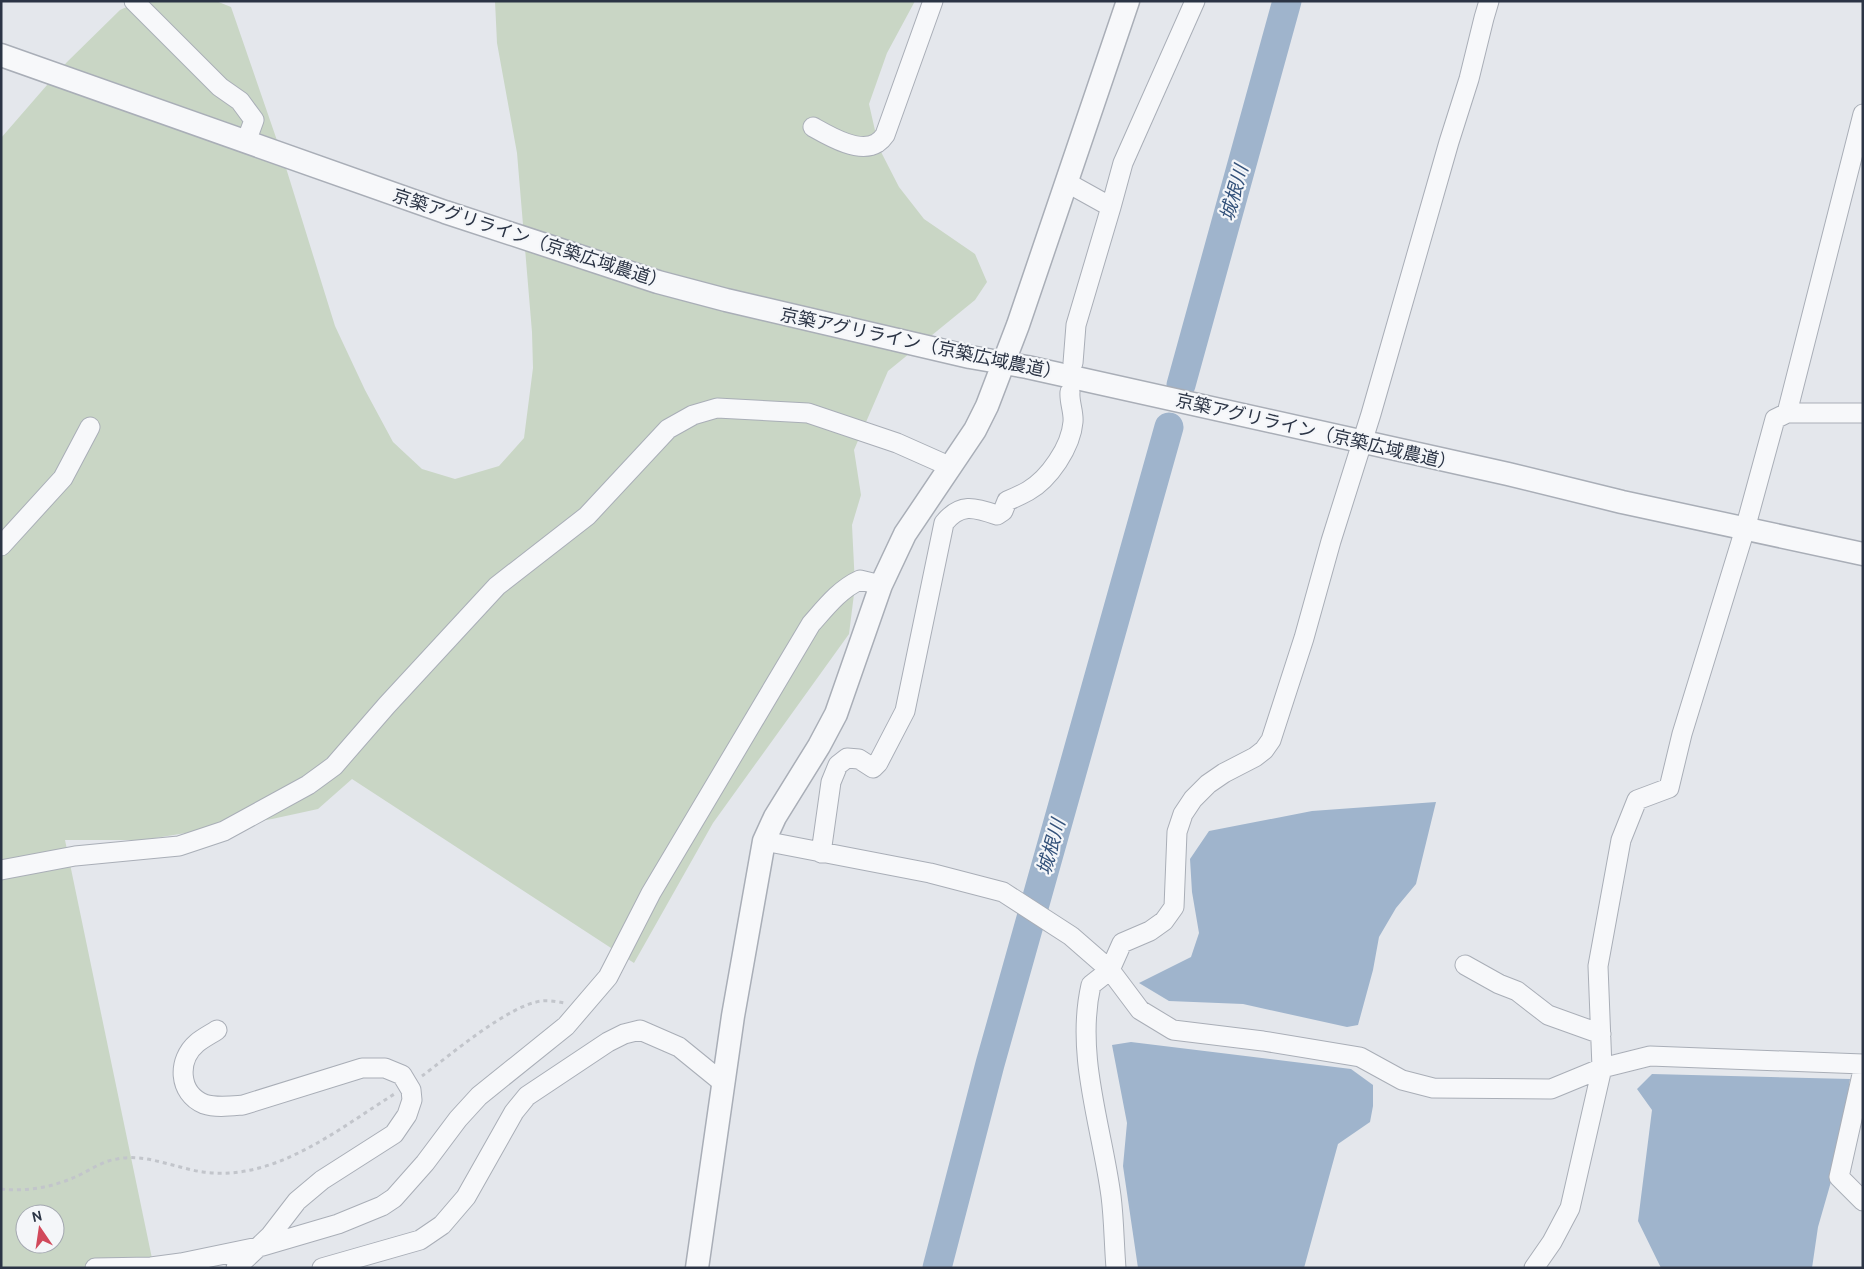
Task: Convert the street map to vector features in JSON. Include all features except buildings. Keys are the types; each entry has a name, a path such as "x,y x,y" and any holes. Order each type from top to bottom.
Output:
{"street":[{"path":"134,1 248,111 254,120 246,142"},
{"path":"813,127 844,143 863,146 876,144 885,135 933,1"},
{"path":"697,1268 722,1082 764,842 775,817 819,746 836,714 849,683 882,586 905,534 975,430 987,406 1021,315 1128,1"},
{"path":"1073,363 1076,325 1123,163 1195,1"},
{"path":"1116,1268 1111,1196 1090,1083 1087,1027 1091,985 1110,970 1122,943 1164,921 1174,907 1176,832 1183,814 1193,799 1208,784 1264,750 1271,740 1304,638 1331,541 1362,442 1469,79 1489,1"},
{"name":"京築アグリライン（京築広域農道）","path":"1,56 445,212 658,282 726,300 1002,363 1863,554"},
{"path":"1787,413 1863,114"},
{"path":"1066,182 1111,207"},
{"path":"821,853 831,782 838,765 847,758 859,759 873,768 878,763 905,711 944,523 952,512 966,508 979,508 997,515 1003,511 1007,501 1027,492 1042,480 1067,446 1073,422 1070,392"},
{"path":"1,870 75,856 179,846 224,831 308,785 334,766 387,705 497,586 587,516 668,429 693,415 717,408 808,413 897,443 951,467"},
{"path":"1534,1268 1552,1242 1570,1208 1602,1068 1598,966 1621,840 1637,800 1669,788 1682,734 1744,529 1774,420 1787,413 1863,413"},
{"path":"1,546 63,478 90,427"},
{"path":"95,1268 151,1267 258,1247 338,1224 382,1206 394,1198 425,1163 478,1096 566,1026 608,977 650,894 812,624 849,585 860,580 882,586"},
{"path":"764,842 930,873 1003,892 1072,936 1110,970 1140,1010 1173,1030 1263,1041 1360,1058 1402,1080 1433,1088 1551,1089 1602,1068 1650,1056 1863,1064"},
{"path":"1465,966 1517,991 1548,1015 1601,1034"},
{"path":"217,1030 197,1043 184,1060 182,1076 191,1096 204,1104 223,1107 243,1106 362,1068 385,1068 402,1075 411,1090 412,1100 407,1115 394,1134 322,1180 297,1201 270,1236 236,1268"},
{"path":"322,1268 420,1240 442,1225 466,1197 514,1112 527,1096 608,1042 624,1034 640,1030 678,1047 722,1082"},
{"path":"1863,1070 1839,1177 1863,1201"}],"path":[{"path":"1,1189 18,1190 57,1184 76,1177 100,1164 129,1157 203,1172 231,1173 281,1161 305,1150 408,1086 495,1023 527,1005 542,1001 555,1001 582,1009"}],"green space":[{"path":"140,1 216,1 231,7 282,155 335,326 365,390 393,442 422,469 455,479 499,466 524,438 533,368 532,332 517,153 497,43 495,1 915,1 887,53 869,104 879,148 899,187 924,219 975,254 987,282 975,300 888,371 854,450 861,495 852,525 855,586 849,634 713,823 634,963 352,779 318,809 272,819 143,840 65,840 154,1268 1,1268 1,138 67,62 120,10"}],"water":[{"path":"1436,802 1416,884 1396,908 1379,937 1373,970 1358,1025 1347,1027 1243,1004 1169,1001 1139,983 1191,957 1199,933 1192,892 1190,859 1209,831 1312,811"},
{"path":"1131,1042 1351,1069 1373,1085 1373,1106 1370,1122 1338,1144 1304,1268 1138,1268 1123,1166 1127,1123 1112,1045"},
{"path":"1652,1074 1850,1079 1841,1147 1818,1227 1812,1268 1661,1268 1638,1221 1652,1110 1637,1089"}],"waterway":[{"name":"城根川","path":"1181,385 1287,1"},
{"name":"城根川","path":"937,1268 990,1064 1169,427"}]}
